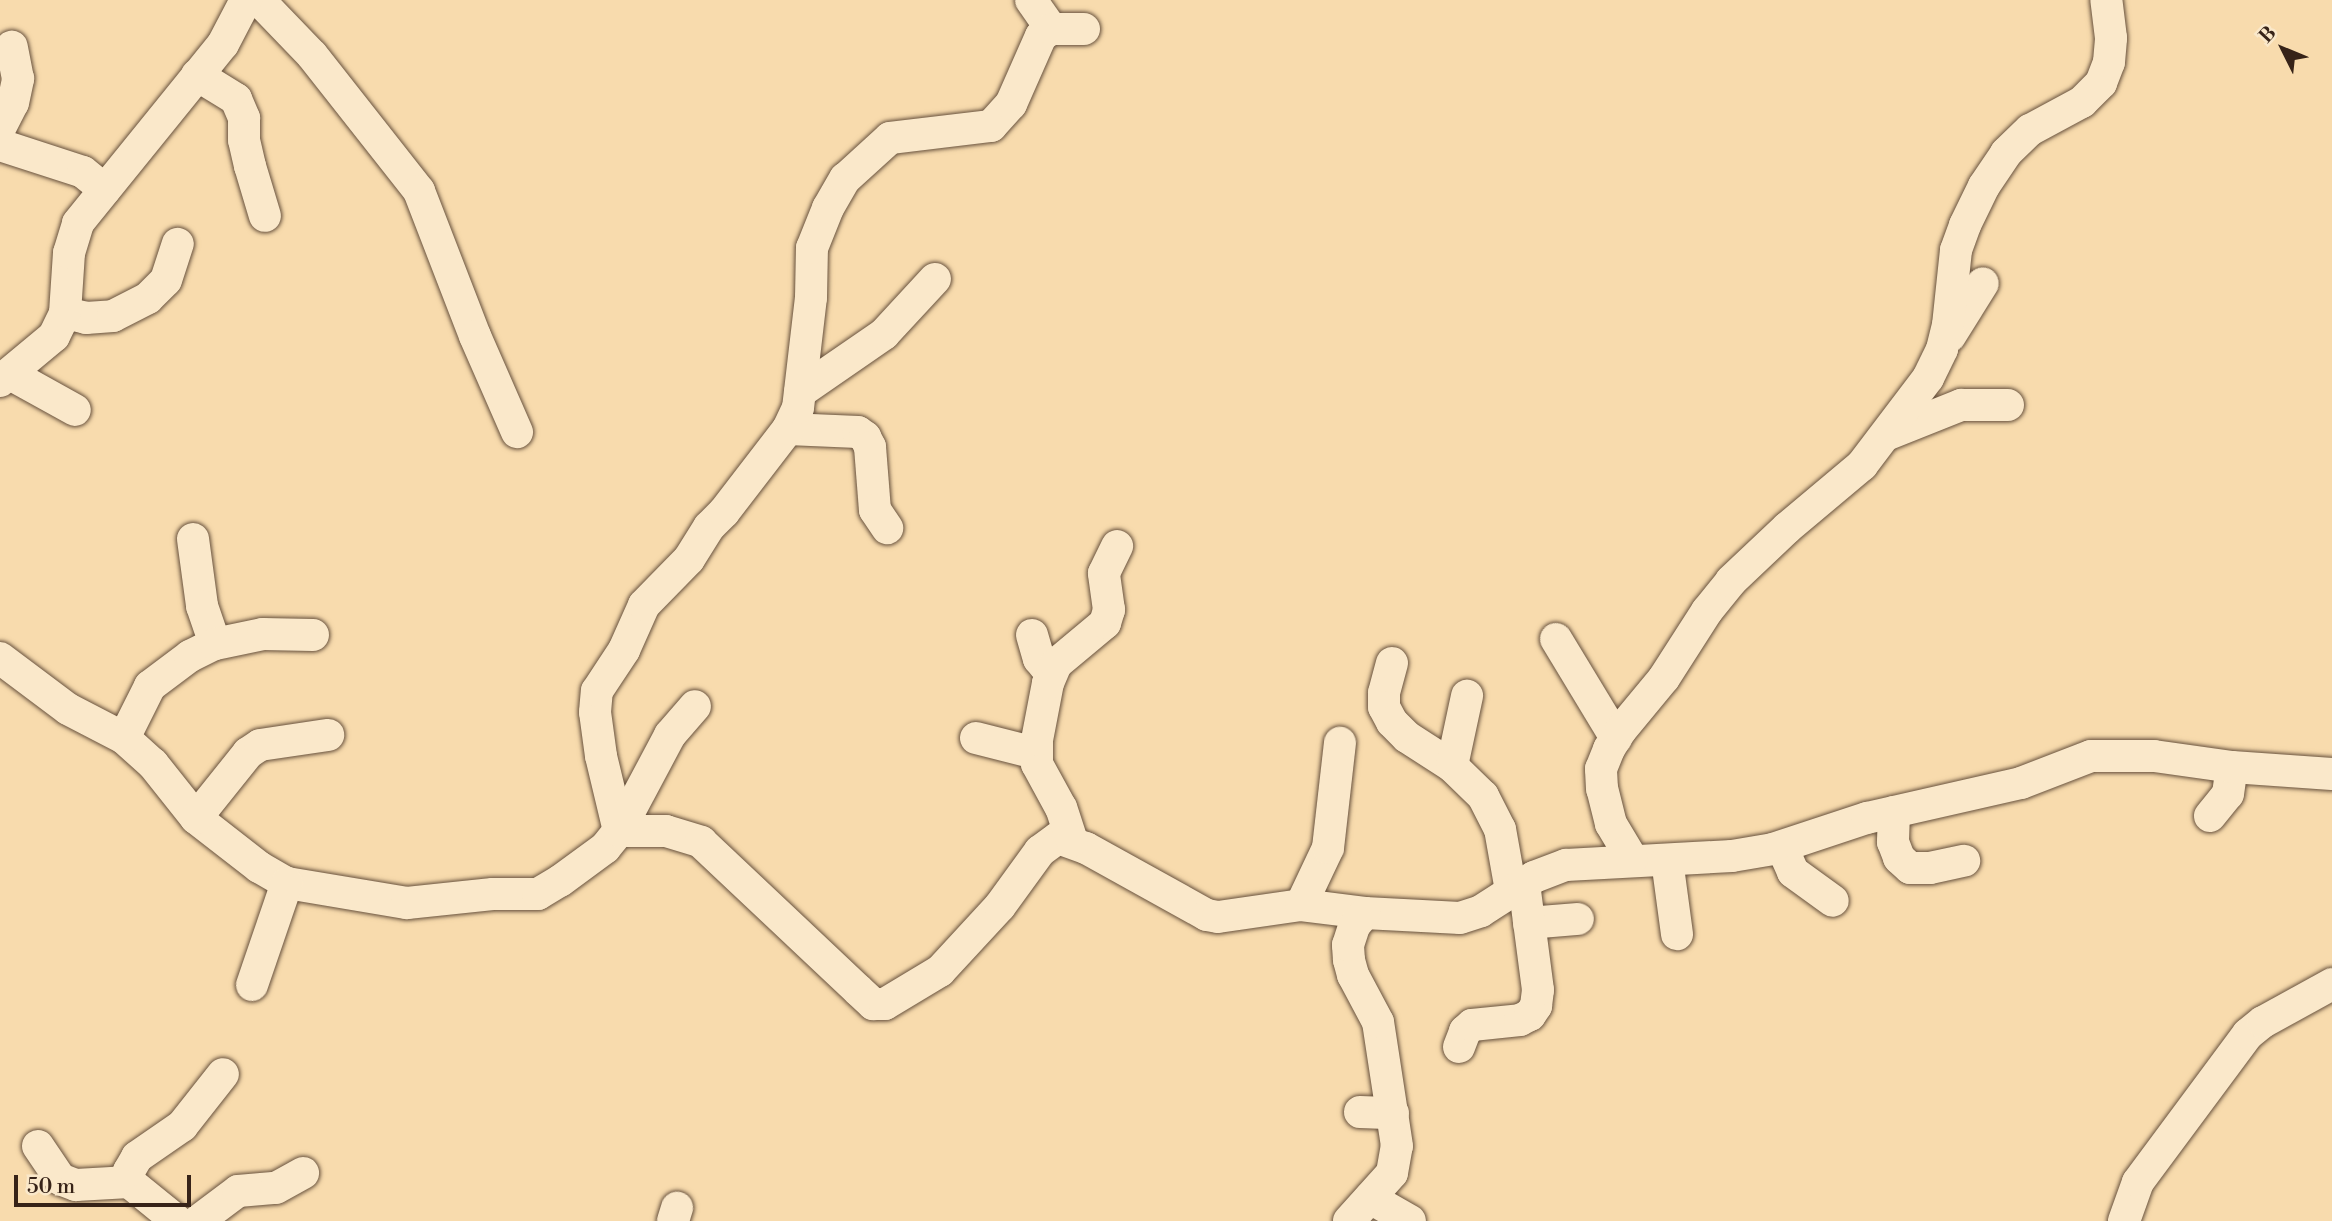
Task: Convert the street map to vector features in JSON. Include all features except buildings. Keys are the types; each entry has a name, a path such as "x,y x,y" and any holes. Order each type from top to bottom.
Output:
{"street":[{"path":"75,410 5,377 54,337 65,313 72,235 91,204 223,44 246,0"},
{"path":"259,0 312,55 419,191 475,336 517,432"},
{"path":"1031,0 1051,29"},
{"path":"1942,349 1948,325 1956,250 1965,225 1984,186 2006,153 2030,130 2082,102 2101,83 2109,62 2111,38 2106,0"},
{"path":"619,831 601,756 595,712 597,691 624,650 644,605 689,559 709,527 724,512 788,429 798,408 811,298 812,248 828,208 845,179 890,138 991,126 1011,104 1041,36 1051,29 1084,29"},
{"path":"0,128 13,103 18,79 12,47"},
{"path":"197,75 236,99 244,118 244,140 265,216"},
{"path":"0,145 83,172 105,190"},
{"path":"65,313 86,318 113,316 148,298 166,280 178,244"},
{"path":"800,392 884,334 935,279"},
{"path":"1632,859 1611,824 1602,789 1601,769 1616,738 1664,678 1707,611 1731,581 1787,528 1862,465 1928,378 1942,349 1983,283"},
{"path":"1886,435 1961,405 2008,404"},
{"path":"788,429 858,432 866,437 870,447 875,510 887,528"},
{"path":"193,539 202,606 215,644"},
{"path":"1072,841 1061,808 1037,764 1035,753 1051,674 1056,664 1105,623 1109,610 1104,573 1117,546"},
{"path":"124,738 150,686 190,656 215,644 263,634 313,635"},
{"path":"1032,635 1039,659 1051,674"},
{"path":"1556,639 1616,738"},
{"path":"0,657 68,709 124,738 153,764 196,818 259,867 287,883 407,903 493,894 538,894 585,865 614,840 670,734 695,706"},
{"path":"1392,663 1384,694 1384,707 1392,722 1407,737 1452,766 1483,796 1494,812 1530,923 1538,990 1536,1006 1530,1015 1520,1020 1472,1026 1465,1031 1459,1047"},
{"path":"1452,766 1467,696"},
{"path":"196,818 248,753 260,745 328,735"},
{"path":"976,738 1035,753"},
{"path":"1301,905 1328,848 1340,743"},
{"path":"619,831 666,831 701,842 873,1004 896,1000 940,971 979,931 1021,873 1048,842 1058,838 1072,841 1207,915 1218,917 1301,905 1364,913 1460,918 1481,911 1517,887 1566,865 1632,859 1732,856 1782,847 1835,827 1999,790 2091,756 2154,756 2232,767 2332,774"},
{"path":"2210,816 2228,794 2232,767"},
{"path":"1894,812 1893,842 1899,858 1910,868 1930,868 1964,861"},
{"path":"1782,847 1793,872 1833,901"},
{"path":"1667,860 1677,934"},
{"path":"252,985 287,883"},
{"path":"1349,1221 1392,1173 1396,1162 1393,1113 1378,1022 1353,975 1349,960 1348,945 1354,926 1364,913"},
{"path":"1530,923 1578,919"},
{"path":"2124,1221 2138,1182 2241,1043 2263,1022 2332,985"},
{"path":"129,1181 129,1171 137,1157 182,1126 223,1074"},
{"path":"1360,1112 1393,1113"},
{"path":"38,1146 60,1179 76,1185 129,1181 177,1221"},
{"path":"198,1221 238,1191 276,1188 303,1172"},
{"path":"1370,1198 1410,1221"}]}
